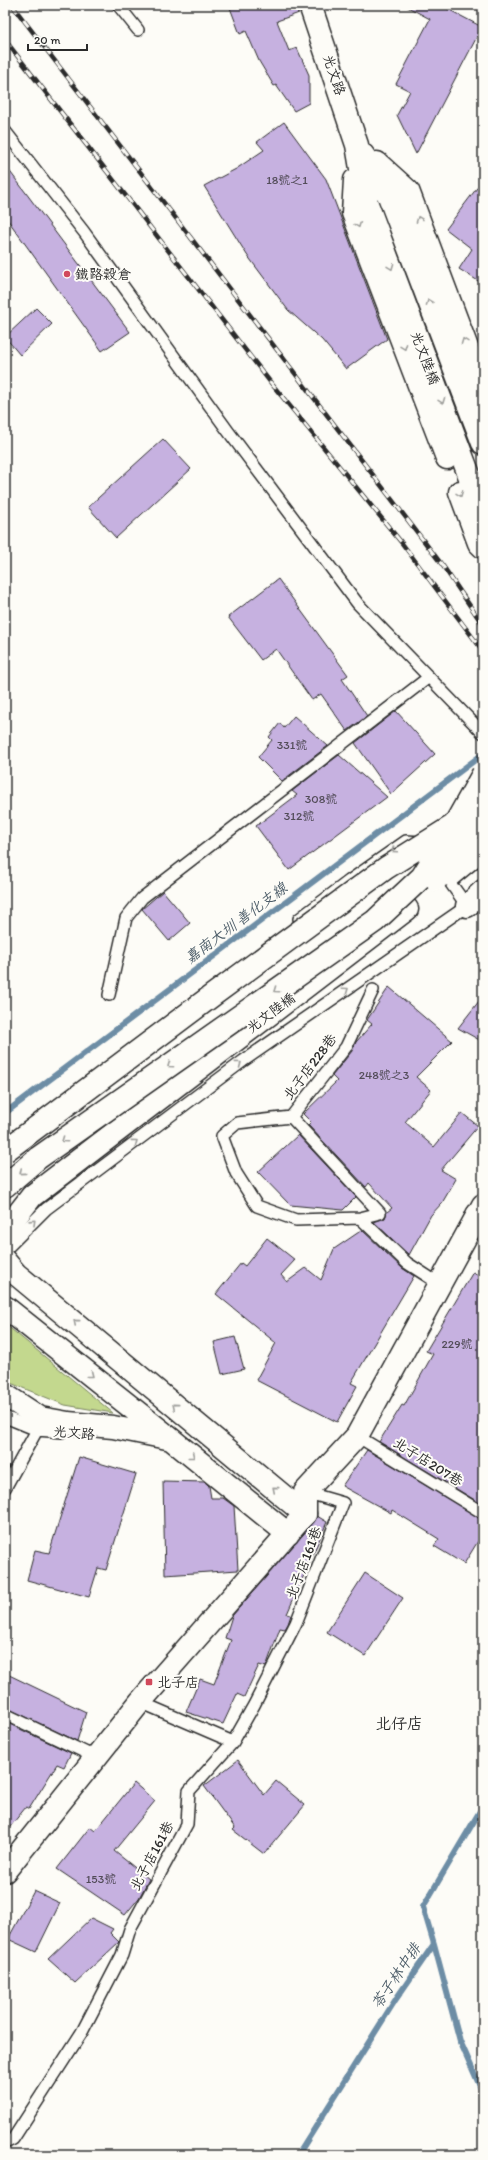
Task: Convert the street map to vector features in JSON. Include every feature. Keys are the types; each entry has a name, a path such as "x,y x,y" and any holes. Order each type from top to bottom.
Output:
{"street":[{"name":"光文路","path":"310,5 357,145"},
{"name":"光文陸橋","path":"357,145 389,196 483,443"},
{"name":"光文陸橋","path":"357,145 368,204 483,512"},
{"path":"357,145 408,191 483,390"},
{"path":"357,145 353,213 479,543 483,547"},
{"name":"光文陸橋","path":"5,1186 38,1158 375,921 422,877 455,824 483,774"},
{"name":"光文陸橋","path":"5,1234 7,1228 32,1196 407,909 432,886 462,844 483,806"},
{"path":"5,1151 213,995 386,868 483,806"},
{"path":"407,909 483,848"},
{"path":"467,906 483,891"},
{"path":"5,1871 140,1702 305,1514 305,1492 356,1436 438,1283 481,1215"},
{"path":"5,1262 16,1274 305,1514"},
{"path":"5,1308 171,1438 288,1534"},
{"path":"5,1395 40,1418 68,1423 113,1427 171,1438"}],"lane":[{"path":"118,5 138,30"},
{"path":"5,131 84,232 228,431 358,604 483,733"},
{"path":"109,995 126,918 142,898 428,677"},
{"path":"5,1141 349,881 406,841 421,840 467,906 243,1061 46,1209 5,1250"},
{"name":"北子店228巷","path":"291,1117 380,1213 360,1218 296,1220 257,1206 236,1173 222,1136 237,1123 291,1117 346,1047 373,990"},
{"path":"360,1218 407,1263 438,1283"},
{"name":"光文路","path":"5,1418 37,1430 108,1436 144,1434"},
{"path":"5,1488 37,1430"},
{"name":"北子店207巷","path":"356,1436 483,1513"},
{"name":"北子店161巷","path":"5,2143 13,2139 82,2032 122,1955 130,1929 187,1824 189,1791 233,1742 254,1705 296,1623 343,1504 305,1492"},
{"path":"140,1702 233,1742"},
{"path":"5,1714 95,1757"}],"green space":[{"path":"5,1324 113,1413 65,1405 8,1382 5,1379"}],"building":[{"path":"229,5 298,5 299,13 277,21 289,51 297,48 309,75 309,103 294,111 276,85 274,86 259,61 246,31 240,34"},
{"path":"404,5 440,5 482,27 416,154 397,115 410,91 396,84 430,19"},
{"path":"284,122 326,179 387,339 346,369 322,340 288,310 247,255 204,186 236,169 264,150 257,142"},
{"name":"鐵路穀倉","path":"5,165 130,332 102,351 5,216"},
{"path":"483,180 483,284 459,269 472,249 446,229"},
{"path":"36,308 52,324 20,355 5,337"},
{"path":"163,439 191,469 116,538 88,507"},
{"path":"278,579 348,675 342,679 367,716 347,731 321,694 312,700 276,649 261,660 228,617"},
{"path":"396,711 435,754 391,794 355,743"},
{"path":"294,716 328,746 282,781 258,757 272,740 269,737 280,723 284,728"},
{"path":"339,755 387,797 289,870 256,826 297,795 292,791"},
{"path":"163,891 190,923 169,941 142,909"},
{"path":"389,987 452,1041 416,1077 431,1090 405,1122 434,1147 462,1113 478,1126 441,1170 456,1179 442,1203 431,1215 409,1255 374,1222 385,1218 387,1212 392,1208 369,1183 366,1187 308,1125 311,1122 303,1114 337,1081 332,1076 352,1051 356,1042 372,1024 367,1020"},
{"path":"483,996 483,1042 458,1028"},
{"path":"298,1135 356,1197 343,1210 290,1205 258,1172"},
{"path":"362,1230 402,1268 414,1276 351,1383 357,1386 337,1422 256,1380 276,1343 216,1294 241,1263 245,1266 267,1238 295,1260 281,1275 287,1282 306,1268 321,1280 334,1249"},
{"path":"473,1272 483,1278 483,1505 379,1442 402,1405 404,1406 433,1354 426,1351"},
{"path":"235,1337 244,1369 222,1374 214,1342"},
{"path":"367,1450 483,1520 483,1533 464,1564 434,1546 439,1539 392,1510 391,1513 342,1486"},
{"path":"79,1457 136,1474 106,1570 98,1568 89,1597 27,1580 35,1550 49,1553"},
{"path":"163,1481 205,1482 209,1486 211,1498 223,1498 234,1506 238,1570 165,1575"},
{"path":"317,1516 327,1522 287,1614 291,1615 288,1624 285,1629 280,1628 266,1667 259,1665 244,1697 237,1694 223,1724 186,1712 200,1679 214,1684 231,1640 225,1638 232,1616 314,1522"},
{"path":"365,1573 403,1598 365,1656 327,1632"},
{"path":"5,1673 86,1712 77,1741 5,1707"},
{"path":"5,1722 71,1753 64,1767 57,1764 29,1809 26,1807 5,1833"},
{"path":"238,1760 264,1795 276,1781 305,1805 264,1854 233,1830 235,1828 204,1786"},
{"path":"134,1783 155,1801 114,1851 149,1879 139,1898 125,1915 57,1869 90,1827 95,1831"},
{"path":"34,1891 60,1903 36,1952 8,1939"},
{"path":"91,1918 113,1929 110,1933 119,1942 75,1983 48,1959"}],"waterway":[{"name":"嘉南大圳 善化支線","path":"5,1113 483,754"},
{"name":"苓子林中排","path":"298,2155 396,1999 434,1944 423,1907 483,1806"},
{"path":"434,1944 460,2041 483,2093"}],"railway":[{"path":"12,5 443,566 483,625"},
{"path":"5,40 271,383 401,542 483,651"}],"place":[{"name":"鐵路穀倉","path":"67,274"},
{"name":"北子店","path":"149,1682"}],"district":[{"name":"北仔店","path":"399,1723"}]}
